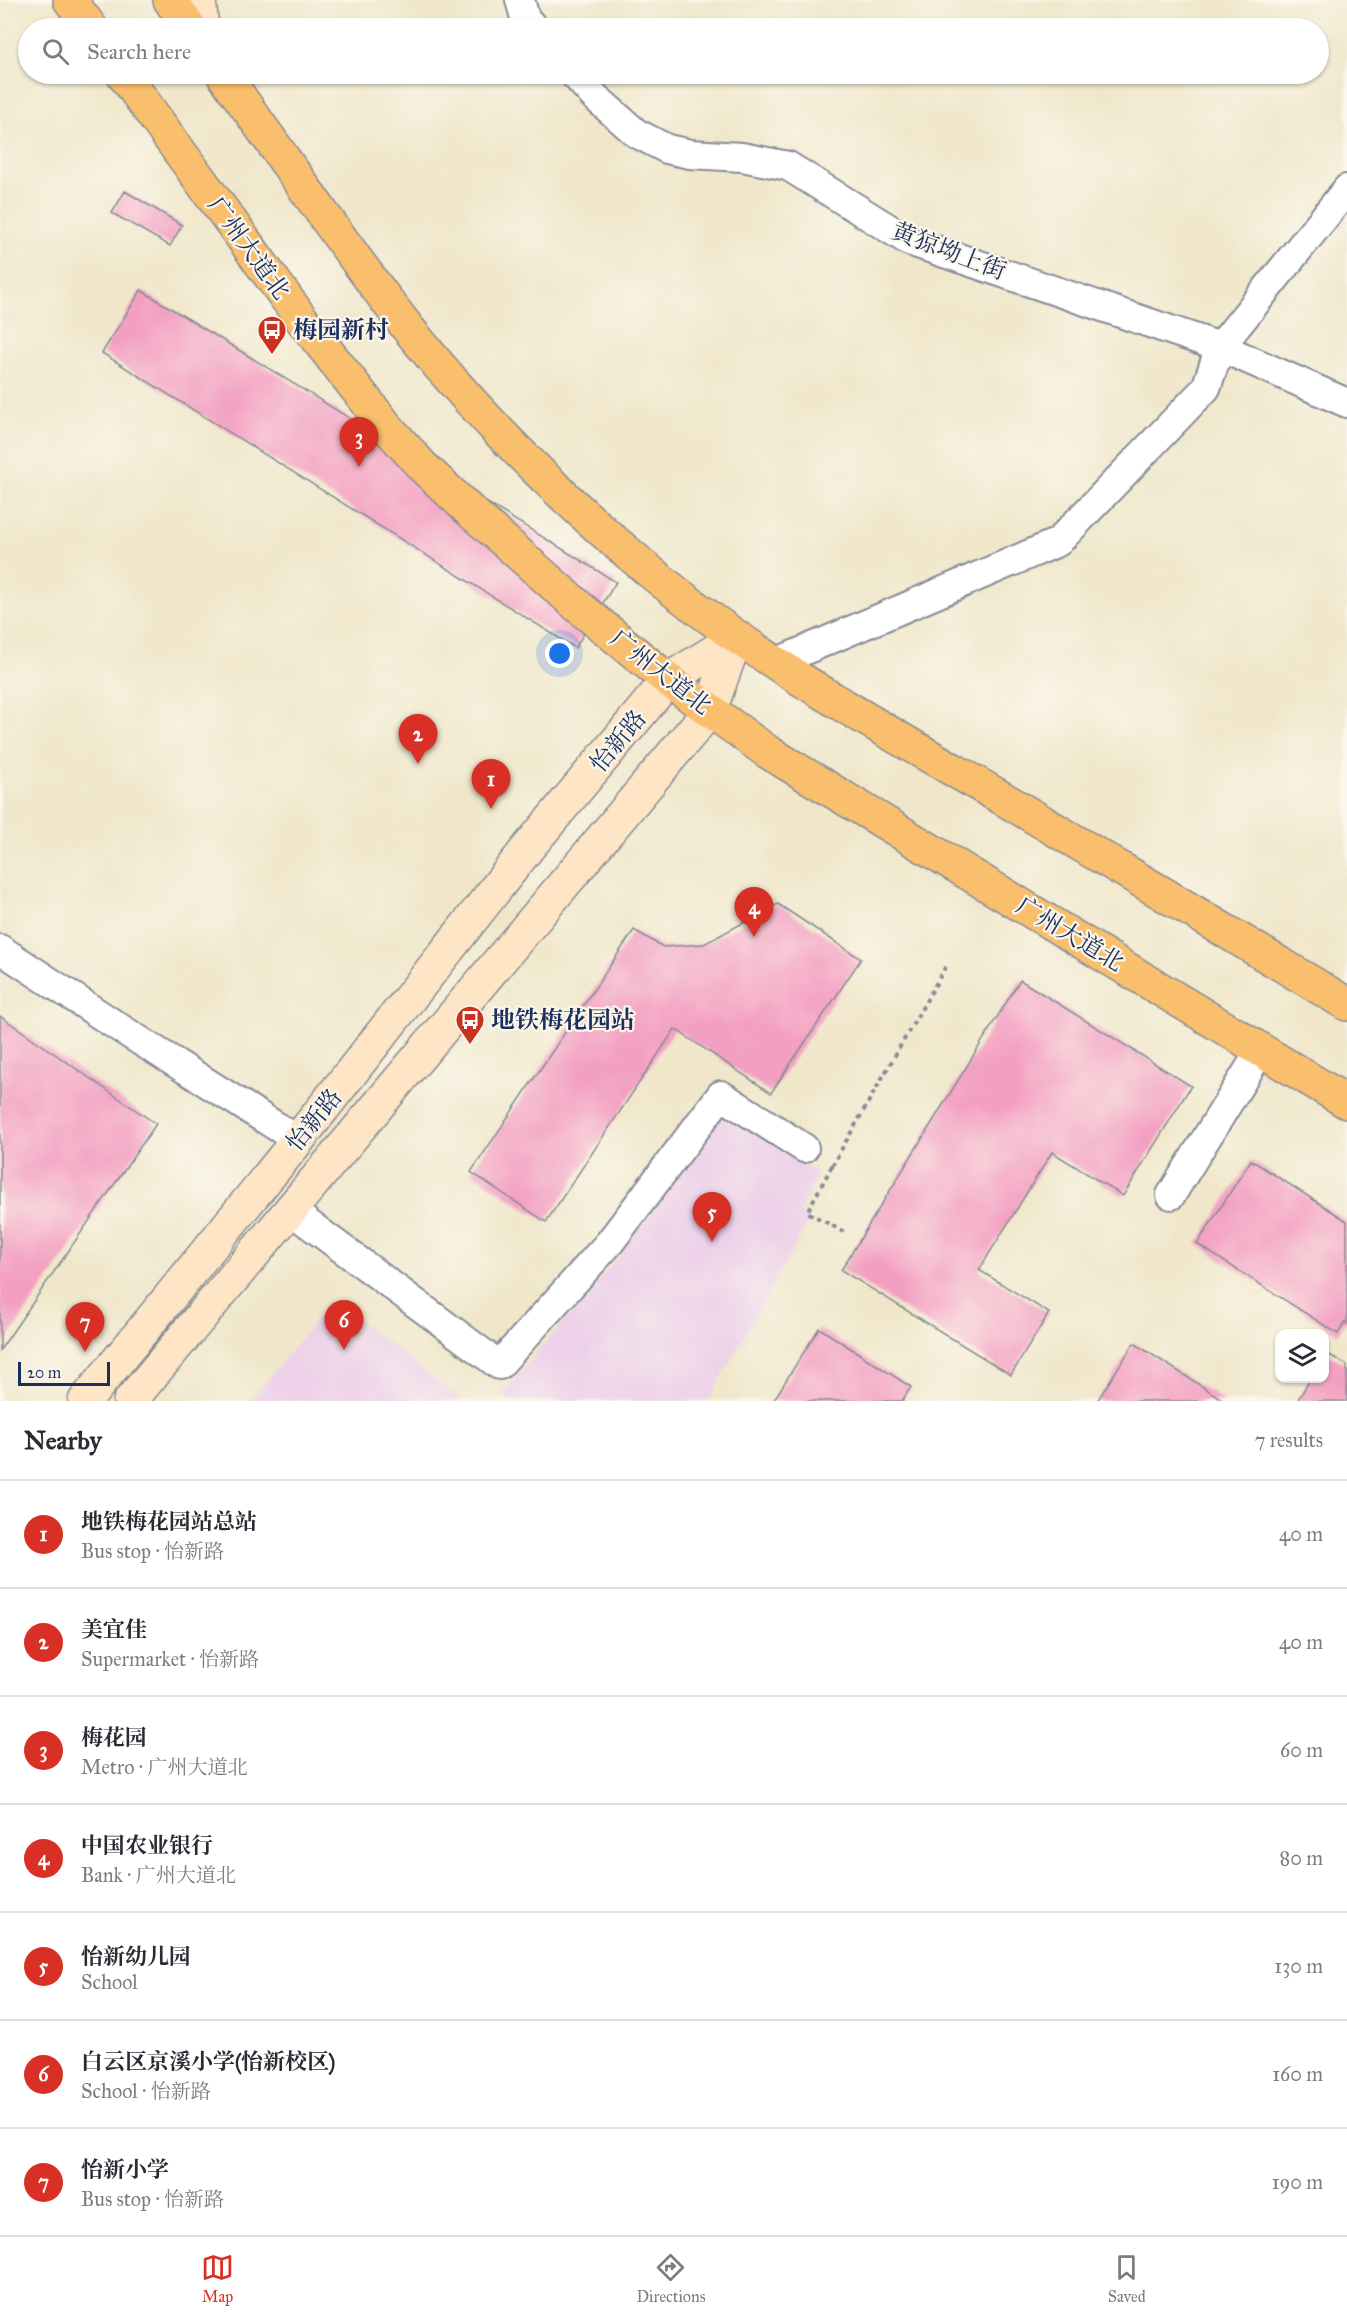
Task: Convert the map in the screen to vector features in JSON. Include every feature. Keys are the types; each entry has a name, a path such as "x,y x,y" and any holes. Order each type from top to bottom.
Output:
{"highway":[{"path":"70,0 84,18"},
{"path":"170,0 183,18"},
{"name":"广州大道北","path":"130,84 303,321 403,446 496,535 579,607 668,680 768,752 1347,1102"},
{"path":"230,84 385,298 435,361 487,418 567,498 642,565 736,638 856,714 1347,1004"}],"main road":[{"path":"199,0 201,18"},
{"name":"怡新路","path":"85,1401 298,1140 527,849 668,680 736,638"},
{"name":"怡新路","path":"130,1401 710,710 736,638"}],"street":[{"path":"520,0 525,18"},
{"name":"黄猄坳上街","path":"583,84 636,133 667,148 690,154 742,157 788,166 909,241 1220,347 1347,403"},
{"path":"775,663 1058,542 1206,388 1220,347 1347,189"},
{"path":"0,949 123,1030 298,1140"},
{"path":"1171,1195 1261,1050"},
{"path":"290,1210 498,1365 610,1242 721,1095 804,1148"}],"path":[{"path":"846,1233 807,1212 946,966"},
{"path":"804,1148 832,1166"}],"shaded area":[{"path":"724,1110 818,1174 798,1212 810,1219 708,1401 512,1401 502,1394 610,1266"},
{"path":"332,1300 463,1401 250,1401"}],"building":[{"path":"125,191 182,225 170,246 112,213"},
{"path":"141,290 616,582 575,648 102,353"},
{"path":"778,904 861,959 771,1093 675,1029 546,1222 471,1172 634,930 663,947 704,944"},
{"path":"1020,980 1191,1086 1123,1196 1052,1152 979,1270 1049,1313 1011,1375 841,1270"},
{"path":"0,1016 156,1124 0,1350"},
{"path":"1251,1160 1347,1221 1347,1324 1345,1322 1338,1334 1197,1244"},
{"path":"819,1328 911,1387 902,1401 773,1401"},
{"path":"1134,1343 1225,1401 1097,1401"},
{"path":"1329,1355 1347,1365 1347,1401 1297,1401 1308,1383 1329,1383"}],"place":[{"name":"梅园新村","path":"272,356"},
{"name":"梅花园","path":"359,467"},
{"name":"美宜佳","path":"418,764"},
{"name":"地铁梅花园站总站","path":"491,809"},
{"name":"中国农业银行","path":"754,937"},
{"name":"地铁梅花园站","path":"470,1046"},
{"name":"怡新幼儿园","path":"712,1242"},
{"name":"白云区京溪小学(怡新校区)","path":"344,1350"},
{"name":"怡新小学","path":"85,1352"}]}
